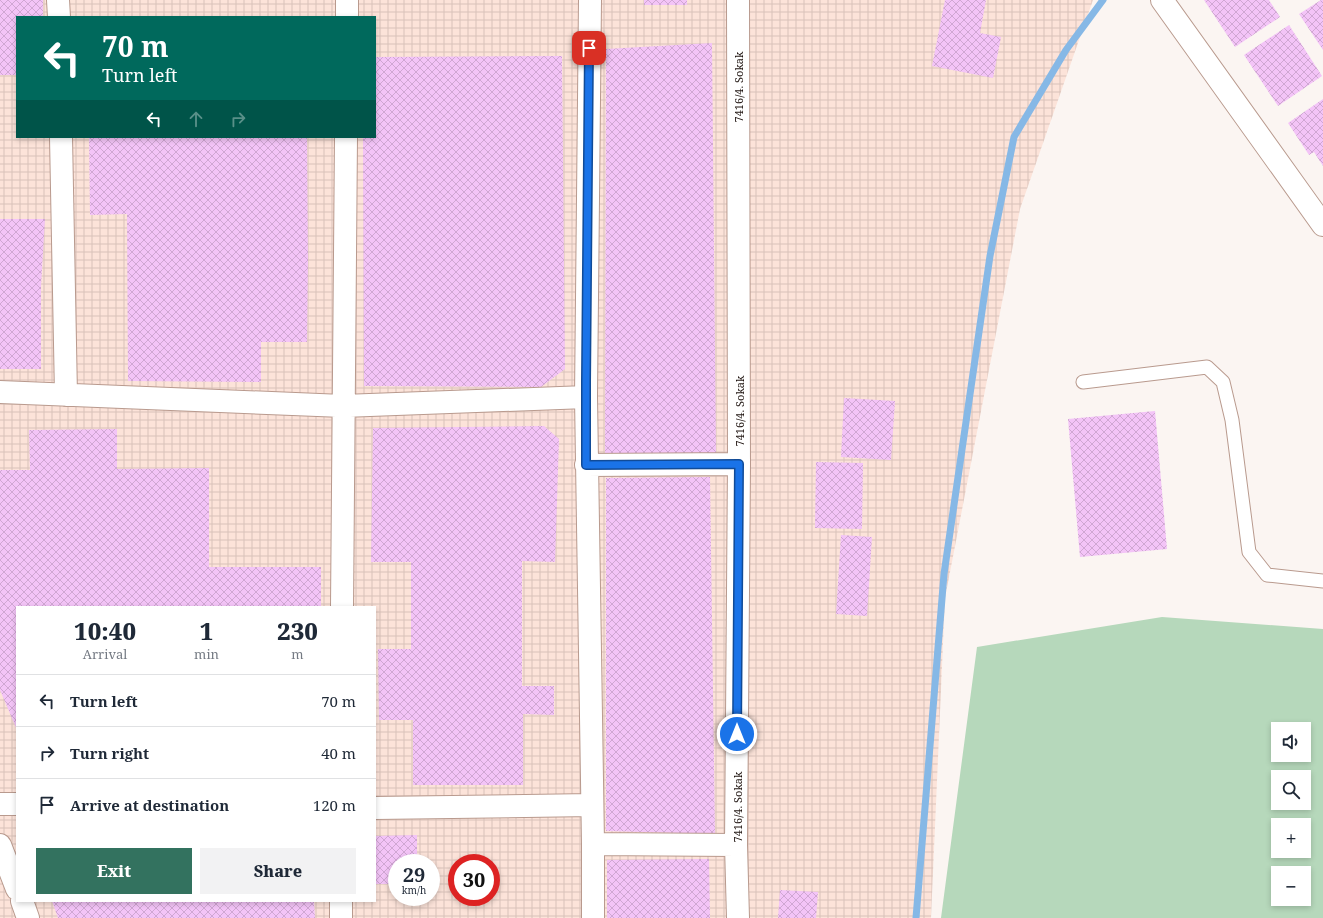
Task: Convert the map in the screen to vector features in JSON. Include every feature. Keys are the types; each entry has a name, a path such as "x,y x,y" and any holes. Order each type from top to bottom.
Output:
{"street":[{"path":"58,0 59,16"},
{"path":"347,0 347,16"},
{"path":"590,0 586,465 593,918"},
{"name":"7416/4. Sokak","path":"738,0 739,464 736,845 738,918"},
{"path":"1162,0 1323,225"},
{"path":"61,138 66,395"},
{"path":"342,606 346,138"},
{"path":"0,392 343,406 586,398"},
{"path":"586,465 739,464"},
{"path":"0,804 16,804"},
{"path":"376,808 592,805"},
{"path":"593,844 736,845"},
{"path":"0,845 16,886"},
{"path":"22,902 28,918"},
{"path":"341,918 342,902"}],"lane":[{"path":"1083,382 1207,367 1223,382 1229,404 1249,552 1267,575 1323,581"}],"shaded area":[{"path":"0,0 1093,0 1020,209 945,598 931,918 0,918"}],"green space":[{"path":"1162,617 1323,629 1323,918 941,918 977,647"}],"building":[{"path":"0,0 43,0 43,16 16,16 16,75 0,75"},
{"path":"644,0 687,0 687,5 644,5"},
{"path":"945,0 986,0 980,33 1001,37 993,78 932,66"},
{"path":"1204,0 1269,0 1280,17 1235,47"},
{"path":"1323,0 1323,50 1299,14"},
{"path":"1289,25 1322,76 1278,106 1244,55"},
{"path":"712,43 716,455 605,456 606,49"},
{"path":"562,56 565,369 541,387 364,386 363,138 376,138 376,57"},
{"path":"1323,99 1323,166 1314,152 1309,155 1288,123"},
{"path":"89,138 307,138 307,342 261,342 261,382 128,381 127,214 90,215"},
{"path":"0,219 45,219 41,286 41,369 0,369"},
{"path":"844,398 895,401 891,460 841,457"},
{"path":"1155,411 1167,549 1080,557 1068,419"},
{"path":"544,426 559,439 555,562 522,561 522,686 554,686 554,715 523,714 523,785 413,785 413,720 379,720 378,649 411,649 411,562 371,562 373,428"},
{"path":"117,429 117,469 209,468 209,567 321,567 321,606 16,606 16,728 0,690 0,470 30,470 29,430"},
{"path":"816,462 863,463 862,529 815,528"},
{"path":"710,477 715,834 606,831 606,478"},
{"path":"841,535 872,537 867,616 836,614"},
{"path":"417,835 417,854 388,854 388,884 376,884 376,836"},
{"path":"709,859 710,918 607,918 607,860"},
{"path":"780,890 818,892 816,918 778,918"},
{"path":"52,902 314,902 315,918 58,918"}],"waterway":[{"path":"916,918 944,574 990,256 1014,137 1066,50 1103,0"}],"route":[{"path":"589,48 586,465 739,464 737,734"}]}
